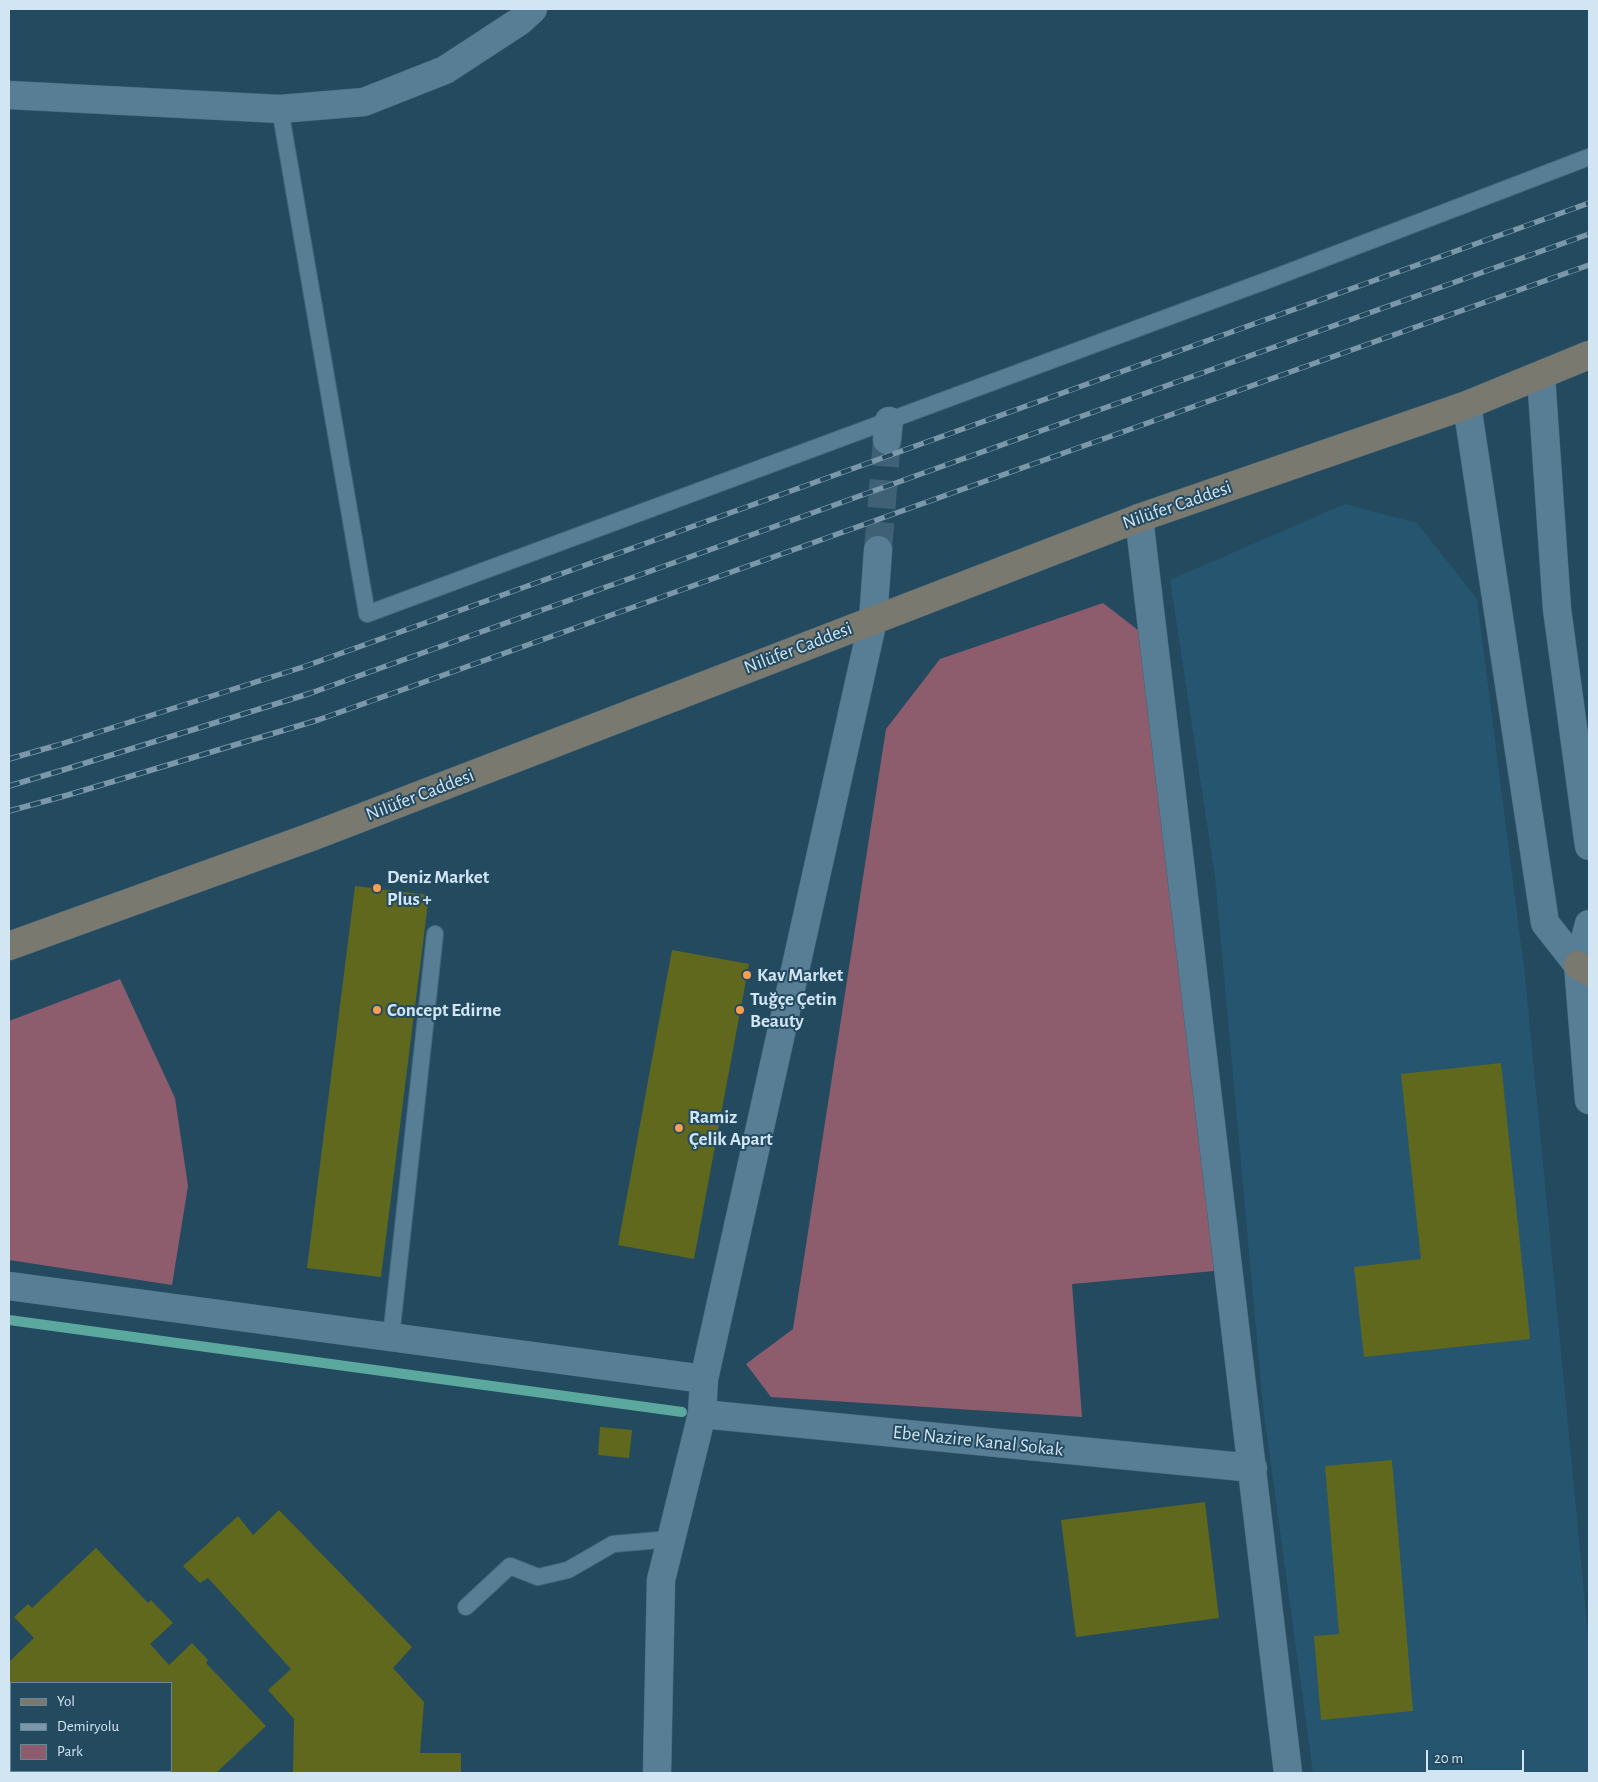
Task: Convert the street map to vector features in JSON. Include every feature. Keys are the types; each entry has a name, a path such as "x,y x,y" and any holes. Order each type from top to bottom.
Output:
{"main road":[{"name":"Nilüfer Caddesi","path":"9,946 311,837 1139,518 1467,405 1589,355"}],"street":[{"path":"9,95 280,109 364,102 445,70 520,21 533,9"},
{"path":"1541,376 1557,609 1589,846"},
{"path":"1467,405 1545,923 1586,966"},
{"path":"1139,518 1288,1773"},
{"path":"657,1773 661,1580 702,1414 704,1379 873,620 878,550"},
{"path":"1589,924 1586,966 1589,1100"},
{"path":"9,1286 704,1379"},
{"name":"Ebe Nazire Kanal Sokak","path":"702,1414 1253,1468"}],"lane":[{"path":"280,109 367,614 888,430 1268,280 1589,157"},
{"path":"391,1337 435,934"},
{"path":"466,1607 510,1566 538,1578 568,1570 612,1544 671,1539"}],"shaded area":[{"path":"1345,504 1417,523 1477,599 1525,976 1589,1644 1589,1773 1313,1773 1263,1406 1215,877 1170,580"}],"green space":[{"path":"1103,603 1143,634 1214,1271 1072,1284 1082,1417 771,1397 746,1364 793,1329 886,729 940,659"},
{"path":"120,979 175,1098 188,1186 172,1285 9,1260 9,1021"}],"building":[{"name":"Concept Edirne","path":"355,886 429,895 381,1277 307,1268"},
{"name":"Ramiz Çelik Apart","path":"672,950 749,964 694,1259 618,1245"},
{"path":"1501,1063 1530,1339 1364,1357 1354,1267 1421,1259 1401,1074"},
{"path":"600,1427 632,1430 629,1458 598,1455"},
{"path":"1392,1460 1413,1711 1321,1720 1314,1636 1339,1634 1325,1466"},
{"path":"1205,1502 1219,1618 1076,1637 1061,1520"},
{"path":"279,1510 412,1647 393,1668 424,1702 420,1753 461,1753 461,1773 293,1773 294,1719 268,1690 291,1669 208,1578 200,1583 183,1566 238,1516 253,1535"},
{"path":"96,1548 148,1603 151,1600 173,1623 150,1644 169,1665 192,1643 208,1660 206,1663 266,1726 216,1773 9,1773 9,1662 34,1638 14,1617 28,1604 32,1608"}],"waterway":[{"path":"9,1320 682,1412"}],"tunnel":[{"path":"878,550 887,440"}],"railway":[{"path":"9,759 303,667 1589,203"},
{"path":"9,786 311,693 1589,234"},
{"path":"9,811 318,720 1589,265"}],"place":[{"name":"Deniz Market Plus +","path":"377,888"},
{"name":"Kav Market","path":"747,975"},
{"name":"Concept Edirne","path":"377,1010"},
{"name":"Tuğçe Çetin Beauty","path":"740,1010"},
{"name":"Ramiz Çelik Apart","path":"679,1128"}]}
